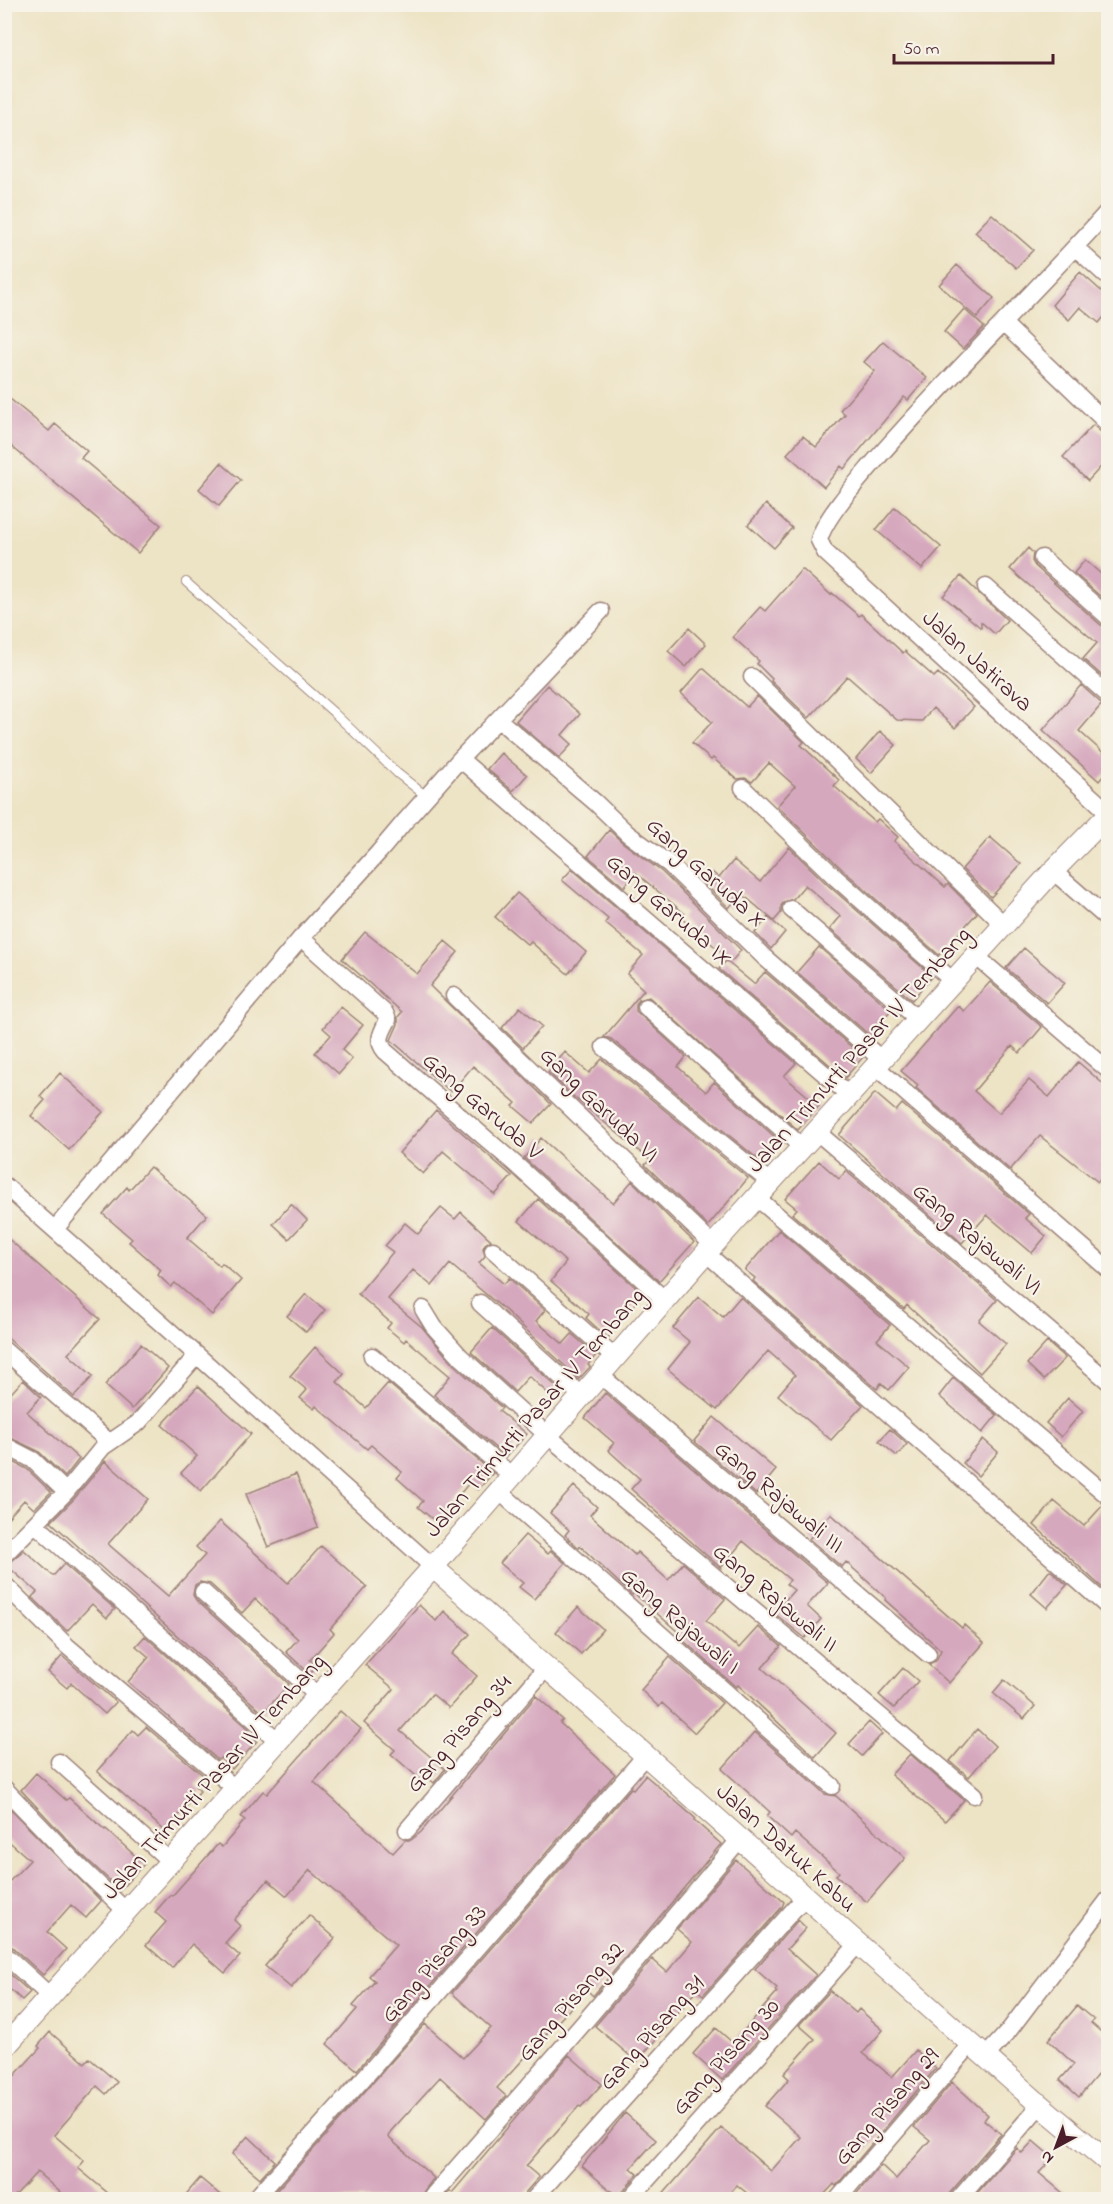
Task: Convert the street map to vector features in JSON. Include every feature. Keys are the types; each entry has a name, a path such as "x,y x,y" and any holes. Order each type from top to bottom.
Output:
{"street":[{"path":"1108,211 1076,248 1003,323 1108,424"},
{"path":"1076,248 1108,277"},
{"name":"Jalan Jatirava","path":"1003,323 917,411 855,484 824,527 819,540 825,552 1108,813"},
{"path":"1042,558 1108,617"},
{"path":"986,587 1108,695"},
{"path":"55,1229 426,796 601,611"},
{"path":"752,677 1005,926"},
{"name":"Gang Garuda X","path":"499,720 596,802 628,834 669,864 747,941 879,1064 1108,1269"},
{"name":"Gang Garuda IX","path":"460,759 849,1095"},
{"path":"743,788 836,878 954,982"},
{"name":"Jalan Trimurti Pasar IV Tembang","path":"7,2041 51,1997 236,1790 710,1249 1108,813"},
{"path":"1053,872 1108,919"},
{"path":"790,909 919,1020"},
{"name":"Gang Garuda V","path":"302,938 385,1013 388,1020 379,1037 385,1051 514,1163 665,1300"},
{"path":"977,957 1108,1070"},
{"name":"Gang Garuda VI","path":"454,996 710,1249 1108,1607"},
{"path":"646,1007 802,1148"},
{"path":"603,1047 1108,1496"},
{"name":"Gang Rajawali VI","path":"817,1132 1108,1381"},
{"path":"4,1185 433,1567"},
{"path":"493,1250 615,1358"},
{"path":"480,1302 582,1396"},
{"name":"Gang Rajawali II","path":"423,1309 434,1327 461,1357 547,1435 975,1795"},
{"path":"4,1350 109,1442"},
{"path":"4,1555 66,1492 109,1442 138,1423 197,1355"},
{"name":"Gang Rajawali I","path":"372,1356 832,1785"},
{"name":"Gang Rajawali III","path":"600,1375 928,1654"},
{"path":"4,1445 33,1460 66,1492"},
{"path":"36,1524 278,1741"},
{"name":"Jalan Datuk Kabu","path":"433,1567 1040,2105 1108,2162"},
{"path":"4,1584 67,1646 236,1790"},
{"path":"203,1592 318,1696"},
{"name":"Gang Pisang 34","path":"407,1830 546,1668"},
{"name":"Gang Pisang 33","path":"254,2199 370,2071 645,1756"},
{"path":"59,1762 171,1862"},
{"path":"4,1788 127,1912"},
{"name":"Gang Pisang 32","path":"434,2194 740,1839"},
{"name":"Gang Pisang 31","path":"532,2199 805,1897"},
{"name":"Gang Pisang 29","path":"837,2199 979,2049 1007,2033 1108,1900"},
{"name":"Gang Pisang 30","path":"629,2199 858,1944"},
{"path":"4,1954 51,1997"},
{"path":"958,2199 1040,2105"}],"lane":[{"path":"186,582 333,712 397,773 426,796"}],"building":[{"path":"992,214 1033,250 1016,268 975,232"},
{"path":"957,265 994,298 977,318 939,285"},
{"path":"1080,272 1108,297 1108,312 1099,323 1080,307 1069,320 1052,305"},
{"path":"964,309 984,327 963,349 944,332"},
{"path":"883,341 927,378 908,400 904,397 844,469 841,466 824,487 787,454 803,436 816,447 845,414 840,410 875,371 864,362"},
{"path":"4,394 49,431 55,424 87,451 81,458 161,525 138,553 4,440"},
{"path":"1093,425 1108,438 1108,459 1088,481 1063,457"},
{"path":"221,463 241,480 219,506 199,489"},
{"path":"766,504 792,528 774,548 748,525"},
{"path":"895,507 941,547 922,569 876,530"},
{"path":"1028,548 1033,553 1032,561 1035,566 1101,625 1108,627 1108,681 1083,659 1097,643 1010,569"},
{"path":"1085,560 1108,580 1108,603 1074,573"},
{"path":"802,569 831,595 832,593 859,616 861,614 903,653 905,651 934,677 938,673 974,707 955,728 933,708 922,721 897,720 847,676 809,718 771,681 772,679 757,664 759,661 733,637 760,607 765,611"},
{"path":"961,576 1007,620 995,634 981,622 981,628 943,596"},
{"path":"689,628 706,644 686,667 668,651"},
{"path":"703,668 747,707 757,696 804,742 801,745 839,780 834,786 875,822 878,819 898,837 894,841 945,887 948,884 977,913 939,955 843,870 777,806 795,786 769,763 752,782 745,778 737,779 692,743 712,722 681,693"},
{"path":"547,685 580,714 562,735 572,744 559,758 516,721"},
{"path":"1081,685 1102,704 1079,731 1108,757 1108,770 1099,781 1043,730"},
{"path":"880,731 896,745 871,773 856,759"},
{"path":"501,753 527,775 513,791 487,769"},
{"path":"609,830 662,872 741,950 732,961 681,918 685,914 636,873 624,887 588,856"},
{"path":"990,837 1021,864 991,897 962,869"},
{"path":"789,847 829,886 932,976 912,1000 830,929 841,916 805,885 793,899 784,902 781,906 781,913 774,921 741,893 729,908 703,882 712,872 719,878 734,860 760,882"},
{"path":"572,869 796,1063 784,1076 819,1106 798,1130 649,997 639,1000 636,1004 636,1011 686,1057 678,1067 706,1092 714,1082 776,1138 758,1159 611,1039 604,1037 644,990 627,974 643,955 605,923 608,919 562,880"},
{"path":"517,893 586,952 568,974 531,942 528,945 495,917"},
{"path":"768,917 785,932 771,949 755,933"},
{"path":"365,932 417,974 445,941 458,952 430,986 551,1104 533,1123 513,1106 516,1103 473,1066 451,1092 391,1040 398,1024 398,1017 402,1012 342,959"},
{"path":"819,947 891,1010 880,1023 884,1027 874,1039 797,972"},
{"path":"1024,948 1065,983 1047,1003 1006,968"},
{"path":"726,961 754,984 765,972 863,1057 845,1078 719,969"},
{"path":"990,982 1042,1027 1020,1053 1012,1046 974,1091 999,1113 1029,1080 1049,1097 1078,1062 1108,1088 1108,1170 1098,1182 1040,1136 1010,1170 916,1088 918,1085 901,1071 958,1006 964,1011"},
{"path":"341,1007 363,1025 342,1050 352,1059 339,1074 315,1053 331,1035 323,1028"},
{"path":"520,1007 542,1026 523,1048 502,1028"},
{"path":"565,1052 589,1073 602,1059 748,1178 708,1226 645,1165 650,1160 575,1098 548,1072"},
{"path":"60,1073 103,1112 69,1150 31,1116 45,1100 40,1096"},
{"path":"875,1093 896,1111 902,1104 1029,1214 1025,1218 1046,1236 1032,1253 987,1215 962,1243 839,1135"},
{"path":"436,1110 512,1176 495,1195 443,1151 423,1174 399,1153"},
{"path":"541,1138 613,1203 632,1181 694,1242 659,1281 524,1158"},
{"path":"819,1161 839,1179 846,1171 997,1300 979,1321 1006,1344 980,1373 907,1305 904,1309 792,1214 797,1209 785,1199"},
{"path":"150,1167 207,1215 187,1238 220,1266 222,1263 241,1280 212,1315 175,1283 171,1287 158,1275 161,1270 129,1242 132,1239 103,1214 127,1187 129,1190"},
{"path":"538,1199 643,1294 608,1338 586,1318 589,1314 551,1281 566,1262 519,1221"},
{"path":"291,1204 307,1220 289,1239 273,1224"},
{"path":"441,1208 455,1219 461,1212 491,1240 485,1244 483,1248 485,1256 479,1263 504,1284 509,1278 545,1310 536,1321 563,1344 572,1334 596,1355 588,1365 590,1367 579,1379 506,1311 450,1264 432,1286 413,1270 388,1299 422,1327 453,1364 502,1408 499,1411 527,1434 506,1457 434,1395 450,1376 406,1339 404,1342 387,1328 391,1323 358,1294 393,1252 385,1246 405,1223 418,1234"},
{"path":"779,1230 890,1325 877,1340 909,1367 889,1390 881,1383 877,1389 753,1281 755,1278 745,1270"},
{"path":"4,1235 100,1319 68,1354 93,1376 74,1397 4,1335"},
{"path":"306,1294 325,1310 306,1332 287,1316"},
{"path":"699,1297 723,1317 740,1297 863,1405 831,1440 778,1395 795,1375 768,1351 717,1410 668,1369 690,1342 673,1328"},
{"path":"492,1328 559,1389 552,1397 529,1376 515,1392 471,1352"},
{"path":"1047,1342 1065,1358 1044,1380 1027,1364"},
{"path":"141,1344 168,1368 132,1409 105,1385"},
{"path":"315,1347 344,1374 337,1382 366,1408 388,1383 493,1473 478,1490 470,1482 436,1522 418,1507 423,1501 397,1478 402,1472 371,1445 367,1449 316,1406 314,1409 300,1398 307,1390 290,1376"},
{"path":"953,1378 997,1415 982,1433 939,1396"},
{"path":"23,1380 41,1397 27,1412 79,1459 65,1477 38,1451 4,1435 4,1401"},
{"path":"198,1386 251,1434 201,1491 181,1473 197,1456 162,1425"},
{"path":"605,1393 828,1583 807,1606 821,1619 805,1638 774,1613 794,1590 786,1584 790,1580 743,1541 721,1568 631,1489 640,1479 608,1450 614,1443 585,1418"},
{"path":"1068,1398 1083,1411 1061,1437 1046,1423"},
{"path":"714,1417 776,1470 756,1494 694,1441"},
{"path":"890,1429 907,1444 897,1456 879,1441"},
{"path":"983,1439 998,1452 978,1476 963,1463"},
{"path":"4,1457 27,1469 51,1492 34,1509 24,1500 4,1522"},
{"path":"105,1461 148,1499 108,1544 168,1596 205,1555 196,1547 220,1521 288,1583 321,1546 367,1587 330,1629 334,1633 310,1660 317,1666 310,1674 286,1652 298,1639 255,1599 242,1613 210,1584 200,1582 195,1585 193,1595 196,1600 289,1684 263,1713 51,1522 74,1499"},
{"path":"296,1474 318,1527 268,1547 246,1494"},
{"path":"574,1486 597,1507 590,1515 635,1555 637,1552 668,1580 683,1563 725,1599 706,1621 734,1645 739,1648 758,1627 781,1646 762,1668 836,1733 815,1757 738,1685 736,1687 684,1641 686,1639 634,1593 632,1595 580,1546 579,1548 565,1535 569,1530 550,1513"},
{"path":"1054,1501 1084,1526 1103,1505 1108,1506 1108,1593 1034,1525"},
{"path":"831,1514 962,1628 964,1625 984,1643 949,1683 928,1664 936,1661 941,1650 846,1562 842,1567 809,1539"},
{"path":"525,1535 548,1554 551,1551 565,1563 534,1599 519,1587 523,1583 500,1563"},
{"path":"24,1550 52,1575 64,1564 115,1609 107,1618 92,1604 67,1631 32,1597 37,1592 6,1565"},
{"path":"1050,1570 1067,1585 1047,1608 1031,1594"},
{"path":"419,1605 436,1621 444,1611 470,1634 452,1654 477,1676 449,1708 432,1694 400,1731 445,1769 434,1783 426,1776 422,1781 391,1754 395,1750 364,1723 394,1689 365,1665"},
{"path":"578,1607 603,1629 581,1654 556,1632"},
{"path":"145,1636 249,1729 246,1731 257,1741 232,1769 220,1758 218,1760 128,1682 149,1657 136,1646"},
{"path":"62,1656 116,1702 105,1714 71,1683 67,1688 48,1672"},
{"path":"670,1657 722,1703 695,1733 662,1703 659,1707 641,1690"},
{"path":"903,1668 918,1681 894,1708 879,1695"},
{"path":"1004,1680 1035,1706 1024,1719 993,1693"},
{"path":"536,1696 563,1720 560,1723 615,1774 357,2070 327,2044 357,2009 353,2006 375,1981 369,1976 396,1945 310,1870 287,1896 268,1880 234,1920 240,1926 225,1943 240,1956 225,1973 192,1944 172,1968 146,1945 166,1922 155,1912 218,1844 222,1847 245,1820 241,1817 263,1791 267,1794 340,1711 361,1729 314,1782 393,1853 405,1840 411,1840 421,1832"},
{"path":"869,1722 882,1734 862,1756 849,1744"},
{"path":"146,1727 204,1776 195,1786 200,1791 165,1831 97,1771 133,1730 138,1735"},
{"path":"977,1729 995,1746 969,1777 950,1761"},
{"path":"755,1732 825,1794 836,1796 905,1858 867,1902 836,1875 839,1872 795,1833 791,1838 767,1816 770,1812 722,1769"},
{"path":"910,1754 964,1800 945,1821 891,1775"},
{"path":"36,1773 66,1800 69,1798 106,1829 144,1864 120,1890 78,1851 21,1790"},
{"path":"645,1775 721,1844 593,1996 587,1990 497,2088 506,2096 486,2119 440,2077 391,2131 388,2137 434,2178 424,2191 425,2199 269,2199 425,2024 463,2058 491,2028 452,1993 631,1788 633,1789"},
{"path":"7,1806 101,1901 86,1918 71,1905 47,1932 66,1949 43,1975 11,1946 4,1944 4,1887 30,1860 4,1837 4,1808"},
{"path":"736,1860 784,1902 782,1907 703,1995 697,1990 637,2062 595,2026 652,1959 667,1972 692,1942 677,1929"},
{"path":"309,1915 335,1938 291,1988 265,1966"},
{"path":"798,1920 806,1928 787,1949 816,1975 722,2080 693,2054 716,2028 733,2043 777,1992 775,1990 777,1988 755,1969"},
{"path":"4,1969 30,1992 22,2000 4,1984"},
{"path":"830,1991 856,2013 859,2009 883,2030 863,2053 892,2077 916,2050 936,2068 836,2186 834,2184 820,2199 754,2199 737,2185 724,2199 659,2199 721,2128 771,2171 801,2137 765,2106 789,2079 784,2074 815,2039 799,2025"},
{"path":"1077,2006 1094,2020 1091,2023 1108,2038 1108,2062 1079,2097 1060,2080 1074,2064 1048,2040"},
{"path":"50,2032 85,2063 89,2058 117,2082 106,2094 97,2086 54,2135 84,2161 78,2168 115,2199 68,2199 37,2172 12,2199 4,2199 4,2087 40,2048 38,2046"},
{"path":"569,2055 602,2084 581,2107 579,2106 526,2166 539,2177 525,2193 523,2199 443,2199 450,2191 452,2193"},
{"path":"952,2082 988,2115 984,2120 1001,2134 950,2193 948,2199 852,2199 881,2165 896,2179 930,2140 914,2127"},
{"path":"625,2113 656,2140 631,2168 638,2174 618,2197 582,2166"},
{"path":"248,2136 275,2161 260,2178 232,2154"},
{"path":"1033,2141 1053,2158 1039,2173 1070,2199 972,2199 1017,2148 1022,2153"},
{"path":"200,2178 225,2199 182,2199"}]}
